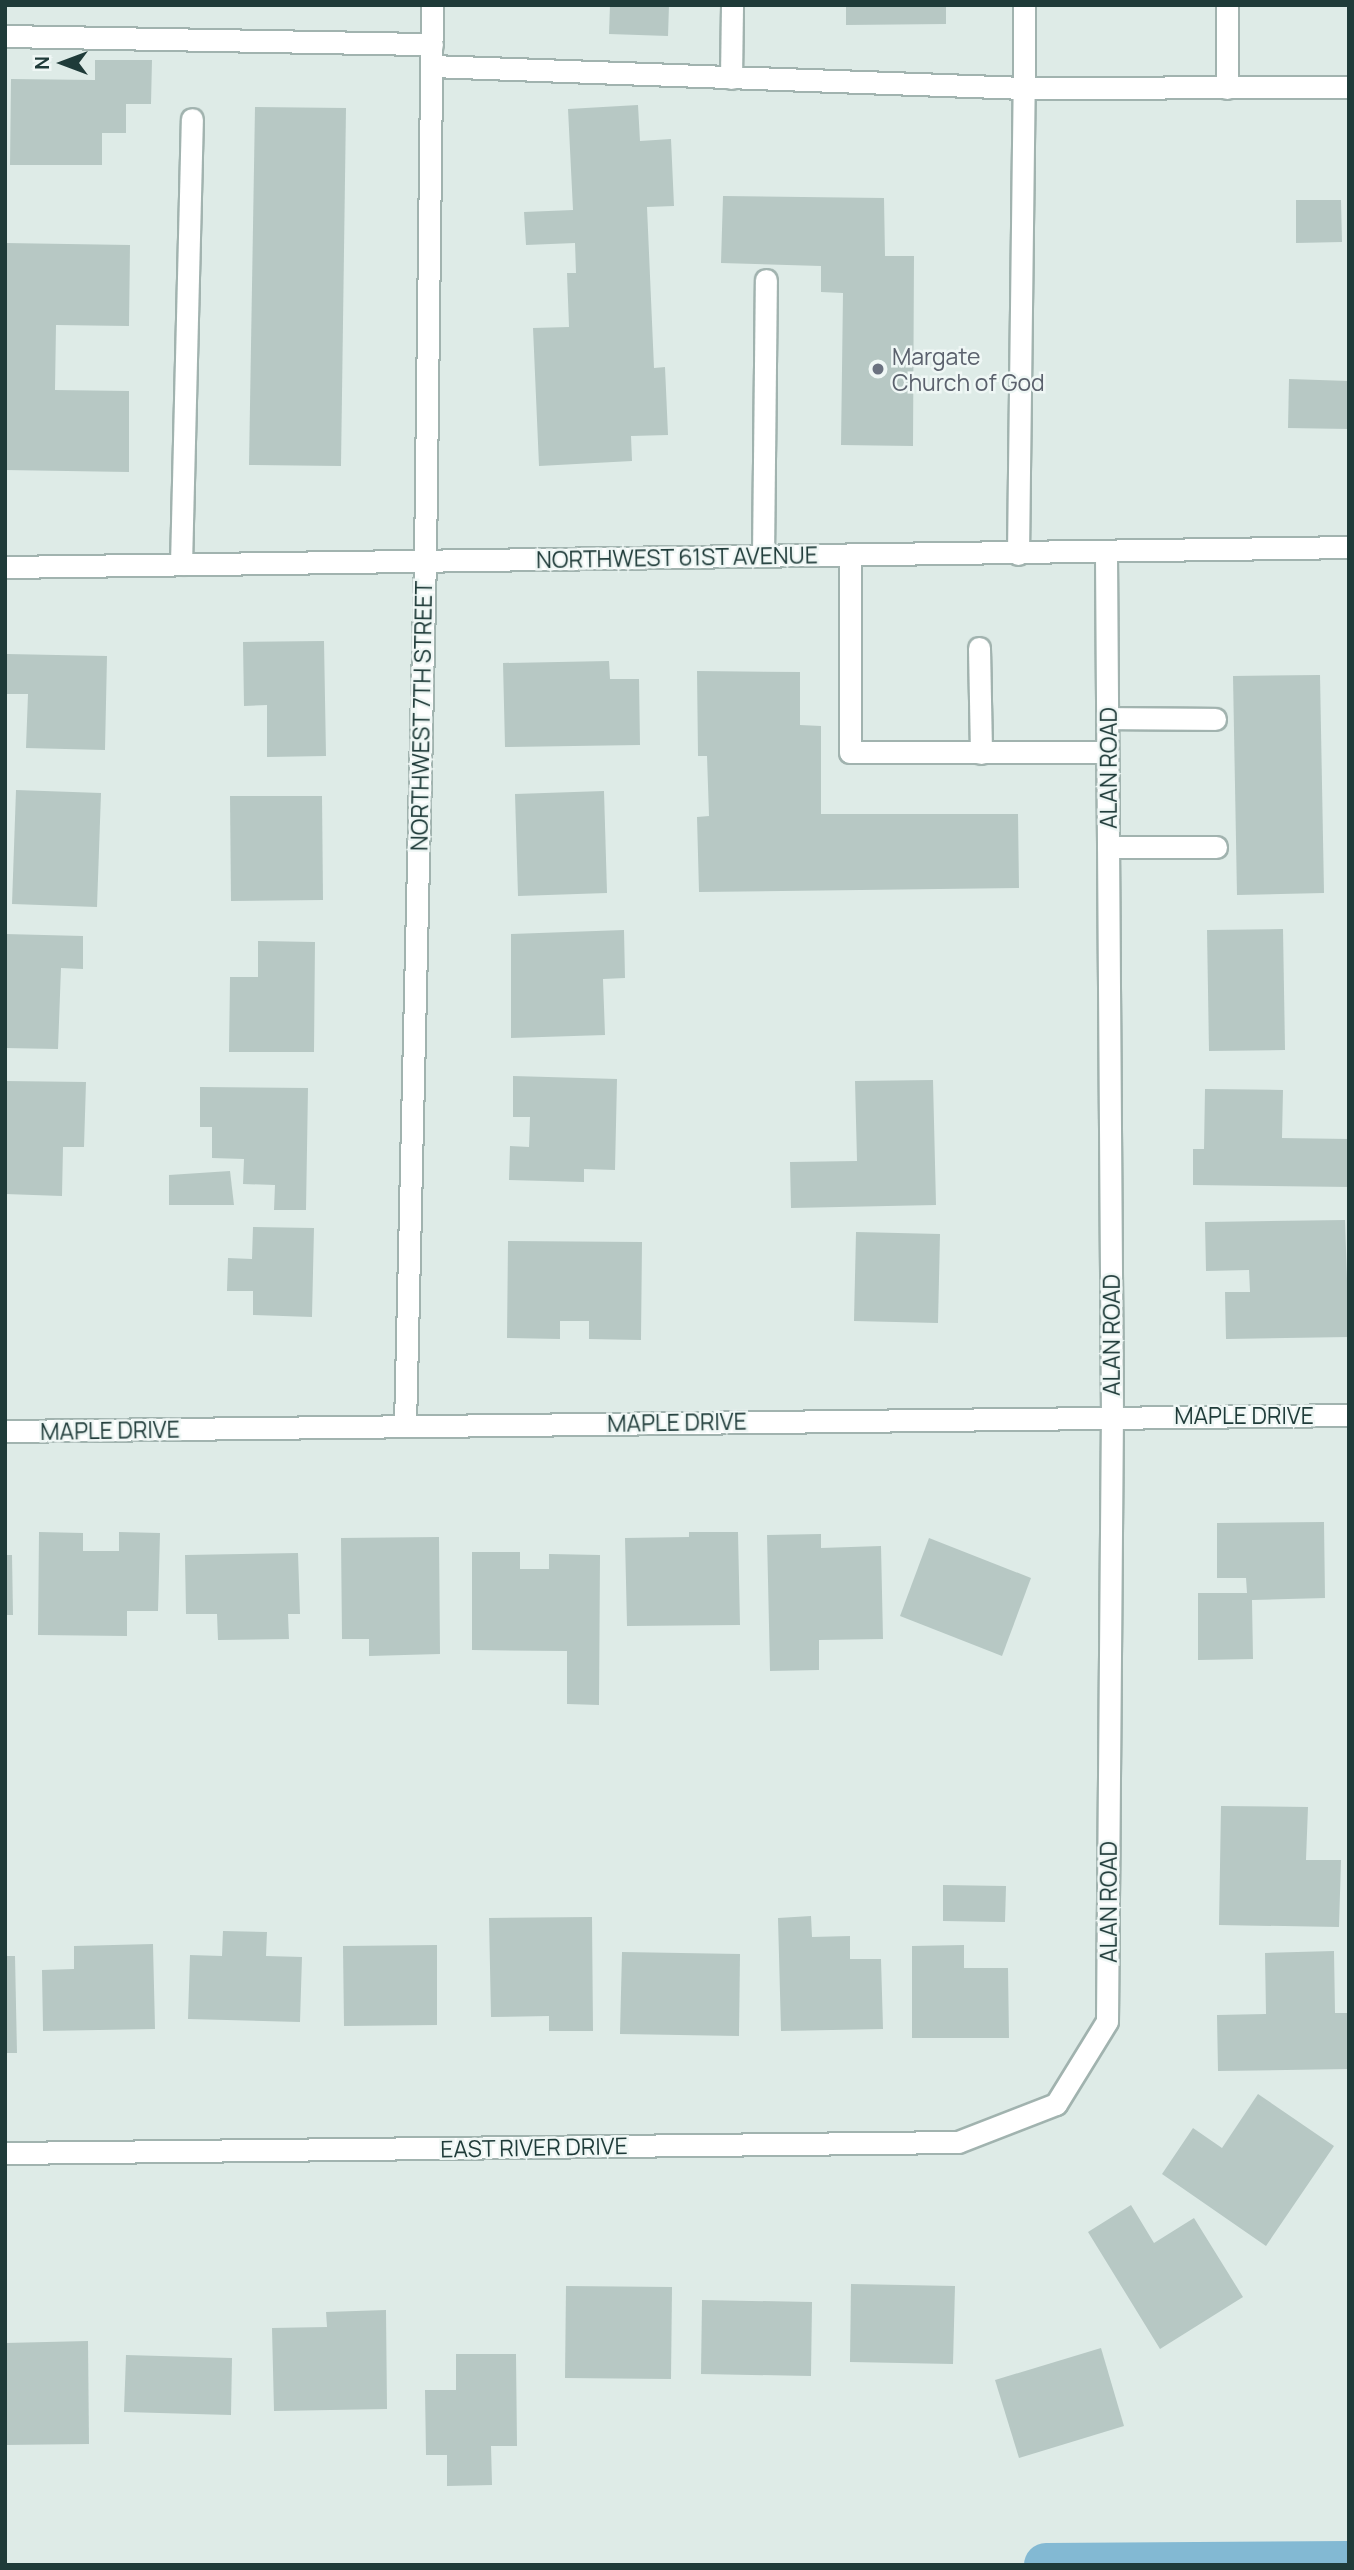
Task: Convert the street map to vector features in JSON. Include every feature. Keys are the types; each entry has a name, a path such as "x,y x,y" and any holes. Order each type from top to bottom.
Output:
{"street":[{"name":"NORTHWEST 7TH STREET","path":"405,1426 425,559 432,5"},
{"path":"731,78 732,5"},
{"path":"1018,554 1024,5"},
{"path":"1227,5 1227,88"},
{"path":"5,36 432,44"},
{"path":"432,66 1024,88 1349,87"},
{"path":"181,564 192,120"},
{"path":"763,556 766,280"},
{"name":"NORTHWEST 61ST AVENUE","path":"5,567 1349,547"},
{"name":"ALAN ROAD","path":"1056,2104 1107,2021 1112,1415 1106,552"},
{"path":"850,555 850,752 1107,752"},
{"path":"979,648 981,753"},
{"path":"1107,718 1215,719"},
{"path":"1108,847 1216,847"},
{"name":"MAPLE DRIVE","path":"5,1431 1112,1415 1349,1415"},
{"name":"EAST RIVER DRIVE","path":"5,2153 958,2142 1056,2104"}],"building":[{"path":"610,5 669,5 668,36 609,34"},
{"path":"846,5 946,5 946,24 846,25"},
{"path":"95,60 152,60 151,104 126,104 126,133 102,133 102,165 10,165 11,79 95,80"},
{"path":"638,105 640,141 671,139 674,206 647,207 654,368 665,367 668,435 631,436 632,461 539,466 533,328 569,327 567,273 576,273 575,243 526,245 524,212 573,210 568,109"},
{"path":"255,107 346,108 341,466 249,465"},
{"name":"Margate Church of God","path":"723,196 884,198 885,256 914,256 913,446 841,445 843,293 821,292 821,266 721,263"},
{"path":"1296,200 1341,200 1342,242 1296,243"},
{"path":"5,243 130,245 129,326 56,325 55,390 129,391 129,472 5,470"},
{"path":"1289,379 1349,381 1349,429 1288,428"},
{"path":"324,641 326,756 267,757 267,705 244,706 243,642"},
{"path":"7,654 107,656 105,750 26,748 28,694 6,694"},
{"path":"609,661 610,679 639,679 640,745 505,747 503,663"},
{"path":"697,671 800,672 800,725 821,726 821,814 1018,814 1019,888 699,892 697,817 709,816 707,756 698,756"},
{"path":"1320,675 1324,893 1237,895 1233,676"},
{"path":"16,790 101,793 97,907 12,904"},
{"path":"604,791 607,893 518,896 515,794"},
{"path":"230,796 322,796 323,900 231,901"},
{"path":"1283,929 1285,1050 1209,1051 1207,930"},
{"path":"624,930 625,978 603,979 605,1035 511,1038 511,934"},
{"path":"5,934 83,936 83,969 61,968 58,1049 5,1048"},
{"path":"258,941 315,942 314,1052 229,1052 230,977 258,977"},
{"path":"513,1076 617,1079 615,1170 584,1169 584,1182 509,1180 510,1146 529,1147 530,1117 513,1117"},
{"path":"933,1080 936,1205 791,1208 790,1162 857,1161 855,1081"},
{"path":"5,1081 86,1082 84,1147 63,1147 62,1196 5,1194"},
{"path":"200,1087 308,1088 306,1210 274,1210 275,1185 243,1184 244,1159 212,1158 212,1127 200,1127"},
{"path":"1205,1089 1283,1090 1282,1138 1349,1139 1349,1187 1193,1185 1193,1149 1204,1149"},
{"path":"230,1171 234,1205 169,1205 169,1175"},
{"path":"1345,1220 1349,1337 1226,1339 1225,1292 1250,1292 1249,1270 1206,1271 1205,1222"},
{"path":"253,1227 314,1228 312,1317 253,1315 253,1291 227,1291 228,1258 252,1259"},
{"path":"856,1232 940,1234 938,1323 854,1321"},
{"path":"508,1241 642,1242 641,1340 589,1339 589,1321 560,1321 560,1339 507,1338"},
{"path":"1324,1522 1325,1598 1252,1600 1253,1659 1198,1660 1198,1593 1247,1593 1246,1578 1217,1578 1217,1523"},
{"path":"39,1532 83,1533 83,1551 119,1551 119,1532 160,1533 158,1611 127,1611 127,1636 38,1635"},
{"path":"689,1532 738,1532 740,1625 627,1626 625,1538 689,1537"},
{"path":"821,1534 821,1548 881,1546 883,1639 819,1640 819,1670 770,1671 767,1535"},
{"path":"439,1537 440,1654 369,1656 369,1639 342,1639 341,1538"},
{"path":"929,1538 1031,1578 1002,1656 900,1616"},
{"path":"472,1552 520,1552 520,1569 549,1569 549,1554 600,1555 599,1705 567,1704 567,1651 472,1650"},
{"path":"298,1553 300,1614 288,1614 289,1639 218,1640 217,1614 186,1614 185,1555"},
{"path":"5,1555 12,1555 13,1615 5,1615"},
{"path":"1221,1806 1308,1807 1306,1860 1341,1860 1339,1927 1219,1925"},
{"path":"943,1885 1006,1886 1005,1922 943,1921"},
{"path":"811,1916 812,1937 850,1936 850,1959 881,1959 883,2029 781,2031 778,1918"},
{"path":"592,1917 593,2031 549,2031 549,2016 491,2017 489,1918"},
{"path":"223,1931 267,1932 266,1956 302,1957 300,2022 188,2019 190,1955 222,1956"},
{"path":"153,1944 155,2029 43,2031 42,1970 74,1969 74,1946"},
{"path":"437,1945 437,2025 344,2026 343,1946"},
{"path":"964,1945 964,1968 1008,1968 1009,2038 912,2038 912,1946"},
{"path":"1334,1951 1335,2013 1349,2013 1349,2069 1218,2071 1217,2015 1266,2014 1265,1953"},
{"path":"622,1952 740,1954 739,2036 620,2034"},
{"path":"5,1956 15,1956 17,2053 5,2053"},
{"path":"1258,2094 1334,2146 1266,2246 1162,2174 1193,2128 1222,2148"},
{"path":"1131,2205 1154,2243 1194,2218 1243,2297 1160,2349 1088,2232"},
{"path":"851,2284 955,2286 953,2364 850,2362"},
{"path":"566,2286 672,2287 671,2379 565,2378"},
{"path":"702,2300 812,2302 811,2376 701,2374"},
{"path":"386,2310 387,2409 274,2411 272,2328 327,2327 326,2312"},
{"path":"88,2341 89,2444 5,2445 5,2343"},
{"path":"1101,2348 1124,2426 1019,2458 995,2380"},
{"path":"456,2354 516,2354 517,2446 491,2446 492,2485 447,2486 447,2455 426,2455 425,2390 456,2390"},
{"path":"126,2355 232,2358 231,2415 124,2412"}],"waterway":[{"path":"1046,2565 1349,2563"}],"place":[{"name":"Margate Church of God","path":"878,369"}]}
